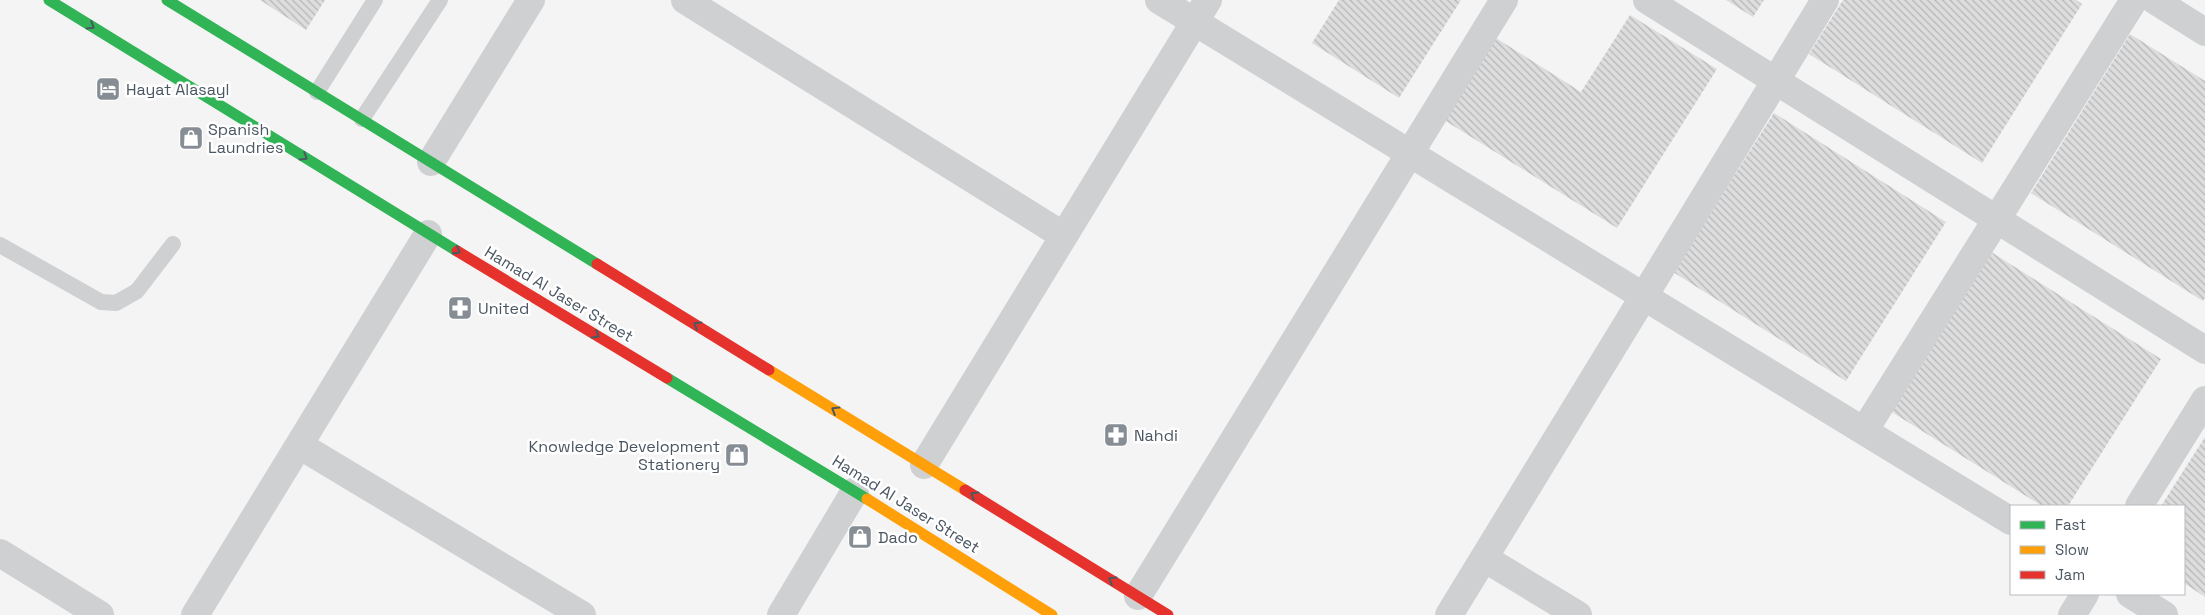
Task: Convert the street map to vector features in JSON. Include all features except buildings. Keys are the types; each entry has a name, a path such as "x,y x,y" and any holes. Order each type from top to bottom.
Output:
{"street":[{"name":"Hamad Al Jaser Street","path":"50,0 428,234 855,491 1052,615"},
{"path":"167,0 1168,615"},
{"path":"431,162 531,0"},
{"path":"685,0 1064,236"},
{"path":"1159,0 1201,11 1410,154 2010,521"},
{"path":"1138,596 1504,0"},
{"path":"1647,0 2205,350"},
{"path":"1449,615 1825,0"},
{"path":"1864,431 2134,0"},
{"path":"2154,0 2205,32"},
{"path":"924,465 1201,11"},
{"path":"195,615 428,234"},
{"path":"2140,505 2205,400"},
{"path":"299,445 582,615"},
{"path":"781,615 855,491"},
{"path":"0,553 100,615"},
{"path":"1484,558 1578,615"},
{"path":"2072,615 2084,595"},
{"path":"2132,595 2164,615"}],"lane":[{"path":"317,92 375,0"},
{"path":"362,119 440,0"},
{"path":"0,245 100,302 116,303 137,291 173,244"}],"traffic: fast":[{"path":"49,0 457,251"},
{"path":"167,0 597,264"},
{"path":"667,378 867,499"}],"traffic: slow":[{"path":"769,370 965,490"},
{"path":"867,499 1052,615"}],"traffic: jam":[{"path":"457,251 667,378"},
{"path":"597,264 769,370"},
{"path":"965,490 1168,615"}],"place":[{"name":"Hayat Alasayl","path":"108,89"},
{"name":"Spanish Laundries","path":"191,138"},
{"name":"United","path":"460,308"},
{"name":"Nahdi","path":"1116,435"},
{"name":"Knowledge Development Stationery","path":"737,455"},
{"name":"Dado","path":"860,537"}]}
